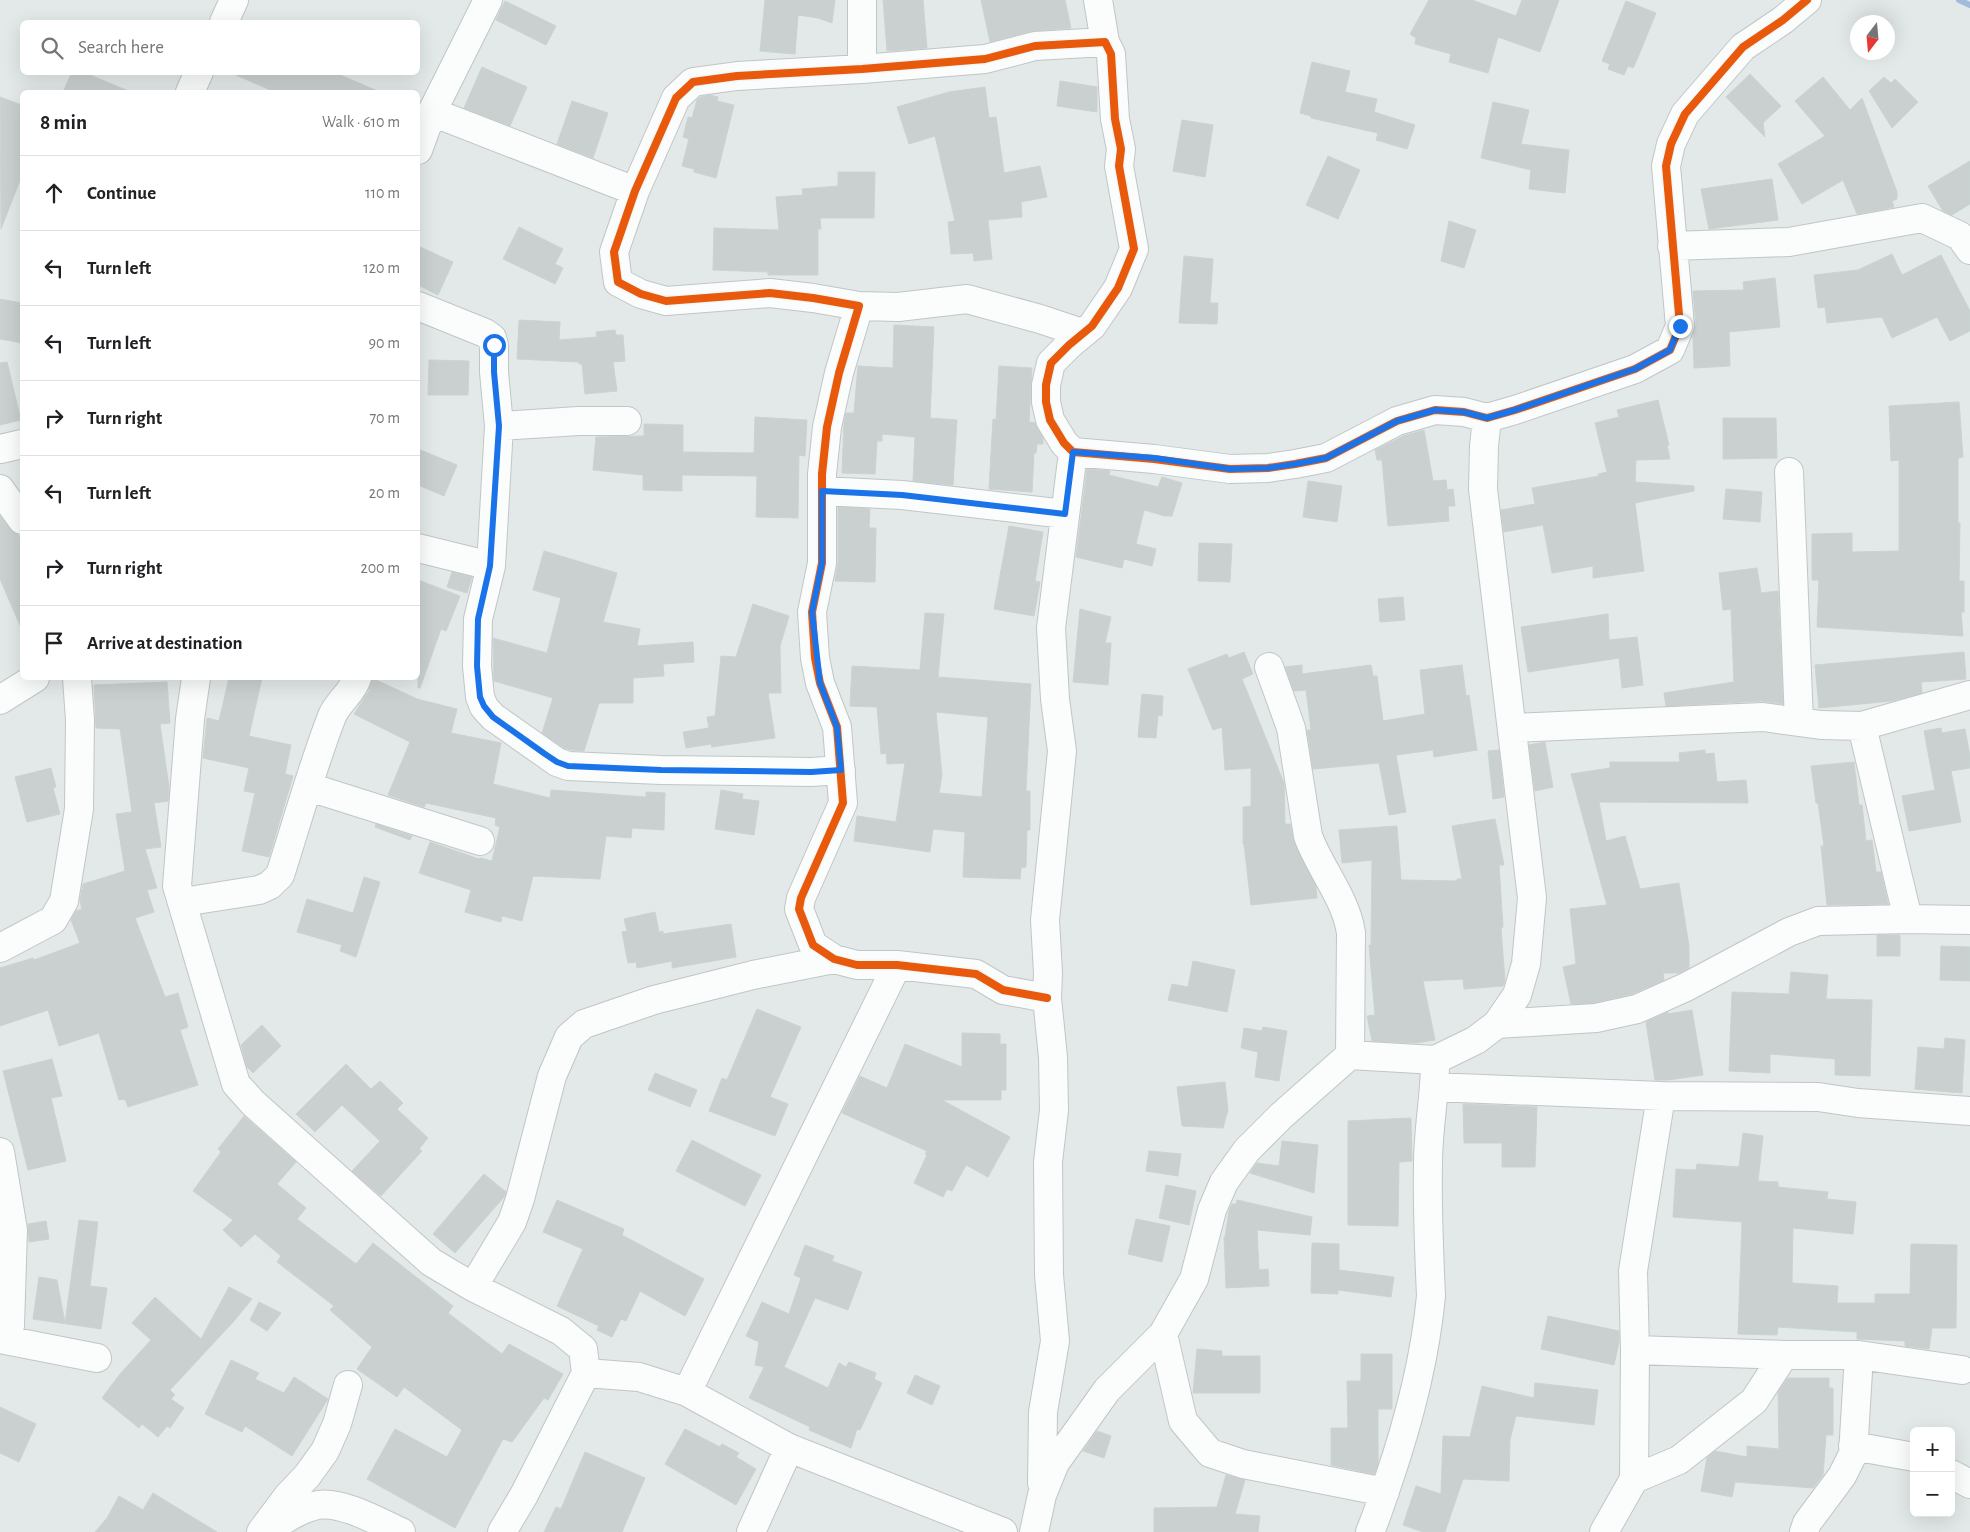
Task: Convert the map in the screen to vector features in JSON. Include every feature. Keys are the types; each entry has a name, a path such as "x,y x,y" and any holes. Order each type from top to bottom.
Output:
{"street":[{"path":"225,20 234,0"},
{"path":"420,145 432,112 488,0"},
{"path":"862,0 862,69"},
{"path":"1098,0 1105,42 1111,54 1114,118 1122,150 1119,166 1134,249 1118,288 1092,326 1051,362 1046,385 1046,402 1050,420 1064,443 1073,452 1154,458 1230,469 1268,468 1326,458 1397,421 1435,410 1464,412 1487,418 1635,369 1670,350 1680,326 1666,166 1671,144 1685,114 1743,47 1783,20 1806,0"},
{"path":"1082,333 1040,319 967,299 898,307 859,306 770,293 695,297 666,301 641,294 618,282 614,252 635,191 676,98 694,82 736,76 985,60 1035,46 1105,42"},
{"path":"191,90 198,75"},
{"path":"432,112 635,191"},
{"path":"1672,246 1789,242 1922,218 1960,236 1970,250"},
{"path":"859,306 838,373 828,418 822,474 822,563 812,612 820,683 837,727 843,803 801,898 799,909 813,945 834,959 857,965 896,965 976,974 1003,990 1047,998"},
{"path":"420,307 484,333 492,338 494,345 494,372 499,426 490,566 478,619 477,666 480,697 484,706 493,717 557,762 568,766 661,770 811,772 841,770"},
{"path":"1370,1532 1403,1439 1416,1388 1429,1316 1431,1296 1428,1163 1435,1074 1497,1024 1517,995 1526,964 1532,898 1483,489 1487,418"},
{"path":"499,426 579,421 627,421"},
{"path":"0,450 20,445"},
{"path":"1042,1495 1043,1412 1055,1341 1049,1275 1048,1162 1054,1110 1053,1057 1047,998 1048,973 1045,920 1062,751 1055,699 1051,628 1073,452"},
{"path":"1790,472 1799,722"},
{"path":"0,489 20,517"},
{"path":"822,491 902,495 1065,514"},
{"path":"420,548 490,566"},
{"path":"1034,1532 1042,1495 1055,1463 1107,1390 1163,1334 1194,1279 1212,1210 1224,1182 1247,1150 1281,1116 1350,1055 1351,933 1348,916 1313,850 1308,836 1291,728 1269,667"},
{"path":"0,700 32,680"},
{"path":"0,948 53,920 64,901 79,809 80,720 77,680"},
{"path":"196,680 190,719 177,886 236,1084 253,1103 431,1262 473,1287 561,1331 583,1349 586,1373 532,1479 502,1532"},
{"path":"183,902 259,890 270,885 280,875 309,787 314,762 336,706 356,680"},
{"path":"1512,728 1763,718 1821,725 1862,726 1970,695"},
{"path":"1862,726 1908,919"},
{"path":"309,787 480,841"},
{"path":"1497,1024 1596,1018 1637,1009 1686,987 1789,932 1818,921 1970,920"},
{"path":"473,1287 512,1222 520,1199 552,1076 569,1037 584,1024 654,1000 752,975 834,959"},
{"path":"687,1392 896,965"},
{"path":"1350,1055 1435,1074 1661,1096 1818,1097 1858,1103 1970,1111"},
{"path":"1604,1532 1634,1479 1635,1350 1633,1271 1661,1096"},
{"path":"0,1152 13,1230 10,1326 1,1339 97,1358"},
{"path":"1163,1334 1184,1421 1210,1453 1243,1464 1384,1492"},
{"path":"1635,1350 1784,1355 1859,1355 1962,1370"},
{"path":"1634,1479 1679,1460 1754,1401 1784,1355"},
{"path":"1804,1532 1807,1523 1842,1476 1853,1454 1859,1355"},
{"path":"586,1373 639,1377 687,1392 788,1448 1003,1532"},
{"path":"263,1532 288,1496 307,1476 325,1450 337,1424 348,1385"},
{"path":"1853,1446 1910,1456"},
{"path":"751,1532 788,1448"},
{"path":"1955,1476 1970,1484"},
{"path":"263,1532 290,1516 317,1505 341,1507 401,1532"}],"building":[{"path":"765,0 835,0 832,23 818,18 798,15 795,54 760,51"},
{"path":"883,0 923,0 927,48 887,51"},
{"path":"981,0 1065,0 1071,28 1031,31 990,42"},
{"path":"1429,0 1472,0 1516,16 1522,0 1559,0 1540,52 1498,37 1488,73 1449,62 1451,54 1415,44 1416,38 1410,34"},
{"path":"505,1 556,26 546,45 496,20"},
{"path":"1626,1 1656,13 1633,68 1628,66 1624,75 1608,69 1610,64 1602,61"},
{"path":"1312,62 1350,71 1345,92 1377,99 1374,112 1415,125 1407,149 1376,140 1378,133 1311,118 1311,116 1300,113"},
{"path":"482,67 527,87 510,126 464,108"},
{"path":"1750,74 1781,106 1763,123 1765,137 1726,97"},
{"path":"71,75 90,75 126,90 64,90"},
{"path":"236,75 340,75 375,90 270,90"},
{"path":"1823,77 1850,110 1862,98 1897,192 1897,199 1892,201 1894,207 1857,214 1843,180 1802,204 1778,164 1825,136 1795,101"},
{"path":"1884,77 1891,83 1895,79 1918,102 1892,128 1869,91"},
{"path":"1060,81 1097,87 1097,112 1057,106"},
{"path":"985,87 989,118 996,117 1004,173 1040,166 1047,197 1021,202 1022,217 988,220 992,259 974,261 973,253 951,254 948,222 955,221 935,136 909,144 897,107 949,92"},
{"path":"710,95 718,97 717,101 734,105 716,178 694,172 694,169 682,166 689,139 683,137 688,117 692,118 697,100 700,97"},
{"path":"0,97 20,104 20,180 1,229"},
{"path":"572,101 608,113 593,158 557,144"},
{"path":"1493,102 1529,110 1521,144 1569,150 1565,193 1529,189 1531,170 1481,158"},
{"path":"1182,120 1213,125 1205,177 1173,171"},
{"path":"1328,156 1360,170 1338,219 1306,205"},
{"path":"1970,161 1970,204 1952,215 1943,211 1928,186"},
{"path":"838,172 875,172 874,218 820,218 821,229 818,229 818,275 768,275 768,272 713,270 714,228 779,230 776,197 803,195 802,189 838,186"},
{"path":"1772,179 1778,220 1709,229 1701,189"},
{"path":"1449,221 1476,230 1464,268 1441,261"},
{"path":"519,227 563,249 555,264 563,268 555,284 503,259"},
{"path":"420,247 453,262 438,295 420,286"},
{"path":"1892,254 1902,275 1941,255 1970,311 1970,331 1950,341 1937,317 1892,338 1882,317 1827,323 1825,307 1818,308 1814,275 1858,270"},
{"path":"1184,256 1213,259 1210,303 1218,303 1217,324 1179,323"},
{"path":"1775,278 1780,327 1729,332 1730,366 1694,368 1693,336 1696,325 1693,291 1744,290 1743,282"},
{"path":"0,299 20,303 20,343 0,339"},
{"path":"519,320 560,322 559,340 597,337 596,332 615,330 616,335 623,335 625,361 613,362 617,391 585,394 582,364 579,364 579,362 517,359"},
{"path":"894,325 934,327 930,418 957,420 953,485 913,481 915,437 882,434 882,441 877,441 875,474 842,473 844,422 846,413 854,413 858,366 893,368"},
{"path":"429,360 469,361 468,395 428,395"},
{"path":"7,362 20,420 0,425 0,363"},
{"path":"999,366 1032,368 1029,422 1035,423 1043,438 1043,444 1037,444 1036,453 1034,453 1032,492 989,489 993,419 996,420"},
{"path":"1658,400 1669,445 1667,445 1670,459 1636,460 1635,482 1694,486 1694,491 1635,503 1644,571 1593,578 1593,566 1552,573 1543,525 1504,532 1501,510 1535,504 1532,488 1599,476 1598,474 1607,472 1595,423 1619,417 1617,410"},
{"path":"1959,402 1963,457 1958,458 1958,523 1960,523 1959,581 1964,581 1964,612 1961,612 1963,636 1817,627 1819,580 1812,580 1812,534 1852,533 1852,552 1899,551 1899,460 1891,461 1889,406"},
{"path":"755,417 807,420 805,456 799,455 798,518 756,517 757,476 682,475 682,491 643,490 643,475 593,470 596,437 644,436 644,424 683,425 683,452 754,453"},
{"path":"1723,418 1776,418 1777,458 1723,459"},
{"path":"1424,430 1433,481 1446,480 1447,490 1453,489 1455,506 1448,506 1449,521 1388,526 1382,460 1377,460 1375,450 1403,436"},
{"path":"420,450 457,465 444,496 420,486"},
{"path":"1087,469 1110,471 1109,475 1158,487 1162,477 1182,483 1172,516 1144,510 1136,544 1156,549 1152,566 1124,559 1122,568 1076,557"},
{"path":"1308,481 1342,486 1337,522 1303,517"},
{"path":"1726,489 1762,492 1760,522 1723,519"},
{"path":"838,507 870,509 869,528 876,528 875,582 835,581 838,563"},
{"path":"0,516 10,529 20,536 20,625 0,579"},
{"path":"1009,526 1043,532 1035,581 1040,582 1034,616 994,609"},
{"path":"1199,543 1232,544 1230,582 1198,581"},
{"path":"544,551 617,573 603,622 640,629 637,646 693,642 694,662 663,664 664,676 633,678 633,703 599,703 584,751 564,748 542,733 553,698 494,681 493,638 547,653 561,598 533,590"},
{"path":"1757,568 1761,593 1778,591 1783,704 1762,701 1666,706 1664,693 1734,682 1731,609 1723,610 1719,573"},
{"path":"452,572 472,577 467,593 447,587"},
{"path":"420,581 460,596 446,631 441,629 420,688 418,688 418,680 420,680"},
{"path":"1403,597 1405,620 1380,622 1378,599"},
{"path":"753,604 789,616 780,646 781,693 768,693 775,738 712,747 711,744 686,748 683,732 709,728 707,717 715,716 721,656 736,657"},
{"path":"1080,609 1111,617 1105,643 1111,643 1108,685 1073,682"},
{"path":"925,613 944,614 938,677 1031,684 1026,791 1030,791 1030,830 1027,830 1026,867 1021,868 1020,879 963,877 965,832 933,829 930,852 854,841 857,816 896,822 905,763 887,764 886,753 881,754 877,707 850,706 852,666 920,670","holes":["936,712 988,717 982,797 939,793 942,775"]},
{"path":"1608,614 1609,640 1637,637 1643,685 1622,688 1619,658 1528,672 1521,627"},
{"path":"1244,652 1253,674 1242,679 1284,783 1285,824 1290,824 1294,842 1316,886 1317,898 1251,905 1243,844 1243,807 1251,806 1251,768 1225,770 1222,727 1213,730 1188,669 1227,654 1229,658"},
{"path":"1964,652 1966,679 1921,682 1922,693 1892,701 1819,708 1815,665"},
{"path":"1302,665 1302,674 1371,665 1373,676 1377,676 1383,721 1425,714 1420,670 1462,665 1466,696 1469,695 1477,750 1434,757 1433,750 1396,755 1406,812 1389,815 1379,763 1313,769 1307,730 1311,730 1306,690 1294,691 1285,667"},
{"path":"229,680 262,680 249,736 291,745 285,774 293,776 269,857 242,851 255,793 244,791 249,768 203,758 207,718 219,721"},
{"path":"372,680 376,680 417,699 457,709 451,733 501,743 493,784 550,798 551,790 646,797 646,792 665,793 664,830 632,828 631,838 606,836 600,879 533,876 522,921 502,916 501,922 465,912 471,890 419,873 430,842 479,859 492,861 500,827 495,825 496,818 426,803 424,807 388,795 410,742 354,714 369,691"},
{"path":"167,682 170,723 160,724 169,787 168,801 154,803 161,847 145,849 157,888 147,890 154,912 135,918 165,997 178,993 188,1027 180,1030 198,1085 128,1107 125,1099 119,1100 99,1033 59,1046 48,1010 0,1026 0,968 33,958 34,960 80,943 71,920 76,911 82,909 80,901 83,884 125,871 116,814 132,812 120,729 96,728 94,685"},
{"path":"1142,694 1163,696 1162,716 1158,715 1156,738 1138,737"},
{"path":"1941,728 1942,733 1965,729 1970,756 1970,768 1951,771 1961,822 1909,831 1902,796 1935,790 1924,731"},
{"path":"1545,742 1553,787 1535,791 1529,745"},
{"path":"1499,750 1504,797 1493,799 1488,751"},
{"path":"1705,750 1705,754 1714,753 1717,782 1746,780 1748,803 1599,802 1606,841 1625,836 1640,889 1679,883 1689,946 1689,968 1679,973 1663,973 1664,980 1632,994 1593,1003 1571,1004 1563,967 1576,964 1570,909 1607,905 1571,774 1610,768 1610,762 1680,762 1679,753"},
{"path":"1854,762 1859,805 1862,805 1866,841 1872,840 1876,872 1881,872 1888,904 1827,905 1821,846 1824,846 1811,766"},
{"path":"51,768 56,787 53,788 60,814 27,822 15,777"},
{"path":"721,790 743,794 742,799 759,801 754,835 715,829"},
{"path":"1495,819 1504,865 1499,865 1505,981 1503,986 1464,989 1463,979 1423,981 1435,1040 1416,1043 1372,1041 1367,1016 1375,1015 1369,945 1371,945 1372,860 1342,863 1339,830 1397,826 1401,880 1457,881 1457,879 1462,879 1452,826"},
{"path":"376,824 412,836 410,840 375,827"},
{"path":"364,877 380,882 356,957 340,951 342,945 297,932 307,899 353,913"},
{"path":"655,912 659,932 663,931 663,934 731,924 736,957 672,968 672,961 637,968 636,962 628,963 622,932 627,931 624,919"},
{"path":"1877,935 1900,935 1900,956 1877,956"},
{"path":"1941,946 1970,947 1970,981 1940,980"},
{"path":"1193,961 1235,970 1227,1012 1168,1000 1172,984 1188,987"},
{"path":"1791,972 1828,975 1826,999 1872,1000 1870,1076 1835,1075 1835,1059 1770,1054 1770,1073 1729,1071 1732,992 1789,994"},
{"path":"757,1009 801,1027 770,1097 788,1104 775,1136 709,1111 722,1078 727,1080"},
{"path":"1692,1010 1703,1075 1655,1080 1646,1022 1668,1012 1668,1014"},
{"path":"262,1025 281,1046 253,1073 247,1067 241,1045"},
{"path":"1263,1027 1287,1031 1279,1081 1255,1077 1258,1052 1241,1048 1244,1028 1262,1031"},
{"path":"962,1033 1000,1034 1000,1044 1006,1044 1006,1090 1001,1090 1001,1100 942,1100 1010,1137 988,1177 966,1165 952,1191 947,1189 943,1197 914,1183 927,1155 925,1154 927,1151 842,1113 860,1076 887,1088 905,1044 962,1067"},
{"path":"1945,1038 1965,1040 1962,1093 1915,1089 1918,1047 1944,1049"},
{"path":"52,1059 62,1096 51,1098 66,1161 28,1170 3,1071"},
{"path":"346,1064 371,1089 380,1081 403,1103 397,1109 428,1138 419,1149 422,1151 381,1196 352,1171 380,1141 342,1105 315,1132 296,1114"},
{"path":"655,1073 697,1090 690,1107 648,1090"},
{"path":"1225,1082 1228,1110 1223,1128 1182,1126 1177,1087"},
{"path":"1463,1104 1537,1107 1535,1167 1502,1167 1502,1143 1464,1143"},
{"path":"244,1116 296,1162 277,1184 306,1208 297,1219 356,1264 373,1243 453,1306 448,1313 502,1354 509,1344 563,1374 548,1400 544,1398 512,1442 503,1439 455,1528 367,1479 395,1429 447,1457 462,1430 404,1387 397,1397 357,1369 372,1347 330,1310 334,1306 277,1262 281,1256 255,1234 241,1247 223,1230 233,1220 193,1191 221,1152 218,1149"},
{"path":"1411,1118 1412,1161 1399,1162 1398,1226 1348,1225 1348,1121"},
{"path":"1743,1133 1763,1136 1758,1181 1778,1182 1778,1187 1828,1192 1827,1199 1856,1202 1853,1234 1793,1228 1792,1283 1838,1286 1837,1303 1875,1303 1875,1294 1910,1294 1911,1244 1957,1245 1956,1328 1932,1328 1929,1349 1905,1346 1905,1341 1857,1339 1857,1332 1778,1327 1777,1335 1738,1334 1742,1222 1673,1217 1676,1169 1696,1170 1697,1164 1739,1167"},
{"path":"692,1140 761,1175 745,1206 676,1171"},
{"path":"1282,1141 1318,1145 1314,1193 1250,1173 1257,1163 1279,1166"},
{"path":"1149,1151 1181,1154 1178,1176 1146,1171"},
{"path":"484,1174 506,1192 504,1197 455,1253 433,1234"},
{"path":"1166,1185 1196,1191 1189,1225 1159,1218"},
{"path":"557,1200 624,1229 622,1235 704,1279 685,1316 640,1291 626,1321 621,1319 612,1337 597,1330 599,1326 557,1306 583,1249 543,1232"},
{"path":"1237,1200 1312,1217 1310,1235 1257,1230 1259,1270 1268,1269 1269,1286 1226,1288 1224,1237 1229,1211 1232,1204 1236,1204"},
{"path":"1136,1219 1170,1226 1162,1262 1128,1254"},
{"path":"79,1220 98,1222 90,1286 107,1288 101,1329 33,1319 39,1277 57,1280 65,1323"},
{"path":"46,1221 49,1239 29,1242 28,1224"},
{"path":"1312,1243 1339,1244 1339,1270 1394,1277 1391,1297 1338,1290 1338,1294 1311,1293"},
{"path":"805,1245 834,1256 832,1261 862,1272 848,1310 815,1298 784,1367 828,1388 839,1363 846,1367 849,1362 876,1373 874,1379 882,1383 860,1430 857,1429 851,1448 809,1430 810,1427 749,1398 764,1367 755,1365 759,1342 746,1336 762,1302 789,1314 801,1278 794,1275"},
{"path":"229,1287 252,1299 170,1390 175,1395 171,1399 184,1408 170,1428 167,1426 158,1437 142,1424 139,1428 102,1398 120,1374 151,1340 132,1323 155,1297 201,1339"},
{"path":"259,1302 281,1313 267,1331 250,1320"},
{"path":"1548,1316 1619,1331 1619,1342 1614,1365 1541,1349"},
{"path":"1197,1349 1222,1351 1222,1356 1260,1356 1260,1393 1193,1393"},
{"path":"1361,1354 1392,1354 1392,1409 1378,1409 1378,1464 1374,1474 1331,1465 1331,1428 1348,1428 1347,1381 1361,1381"},
{"path":"231,1360 259,1373 255,1379 284,1393 294,1377 328,1399 292,1456 245,1426 242,1432 205,1414"},
{"path":"915,1375 940,1386 932,1405 907,1393"},
{"path":"1788,1378 1829,1378 1829,1388 1833,1388 1833,1435 1826,1435 1823,1475 1813,1488 1735,1482 1732,1497 1701,1491 1707,1458 1715,1451 1747,1457 1747,1446 1779,1449 1778,1392"},
{"path":"1535,1383 1598,1390 1594,1425 1516,1416 1510,1440 1509,1481 1463,1479 1445,1532 1423,1532 1403,1525 1416,1486 1441,1494 1443,1436 1470,1437 1482,1386 1534,1398"},
{"path":"0,1407 36,1424 19,1462 0,1453"},
{"path":"685,1429 720,1447 722,1444 739,1453 736,1457 756,1469 736,1505 665,1464"},
{"path":"1097,1431 1111,1436 1104,1458 1083,1451"},
{"path":"585,1452 645,1478 622,1532 544,1532 556,1507 561,1509"},
{"path":"1226,1475 1245,1480 1235,1514 1260,1516 1258,1532 1154,1532 1154,1508 1217,1507"},
{"path":"153,1493 217,1532 95,1532 107,1518 119,1496 143,1510"}],"waterway":[{"path":"1959,0 1970,5"}],"cycle path":[{"path":"1047,998 1003,990 976,974 897,965 857,965 834,959 813,945 799,909 801,898 843,803 837,727 820,683 815,658 812,612 822,563 822,474 827,427 839,373 859,306 770,293 666,301 641,294 618,282 614,252 635,191 676,98 693,82 737,76 862,69 985,59 1035,46 1105,42 1111,54 1115,119 1121,149 1119,166 1134,249 1118,288 1092,326 1051,363 1046,385 1046,402 1050,420 1064,443 1073,452 1154,459 1230,469 1268,468 1326,458 1397,421 1435,410 1464,412 1487,418 1515,410 1635,369 1670,350 1680,326 1666,166 1671,144 1685,114 1743,47 1783,20 1807,0"}],"route":[{"path":"494,345 494,372 499,426 490,566 478,619 477,666 480,697 484,706 493,717 557,762 568,766 661,770 811,772 841,770 837,727 820,683 815,658 812,612 822,563 822,491 902,495 1065,514 1073,452 1154,458 1230,469 1268,468 1326,458 1372,432 1397,421 1435,410 1464,412 1487,418 1635,369 1670,350 1680,326"}]}
